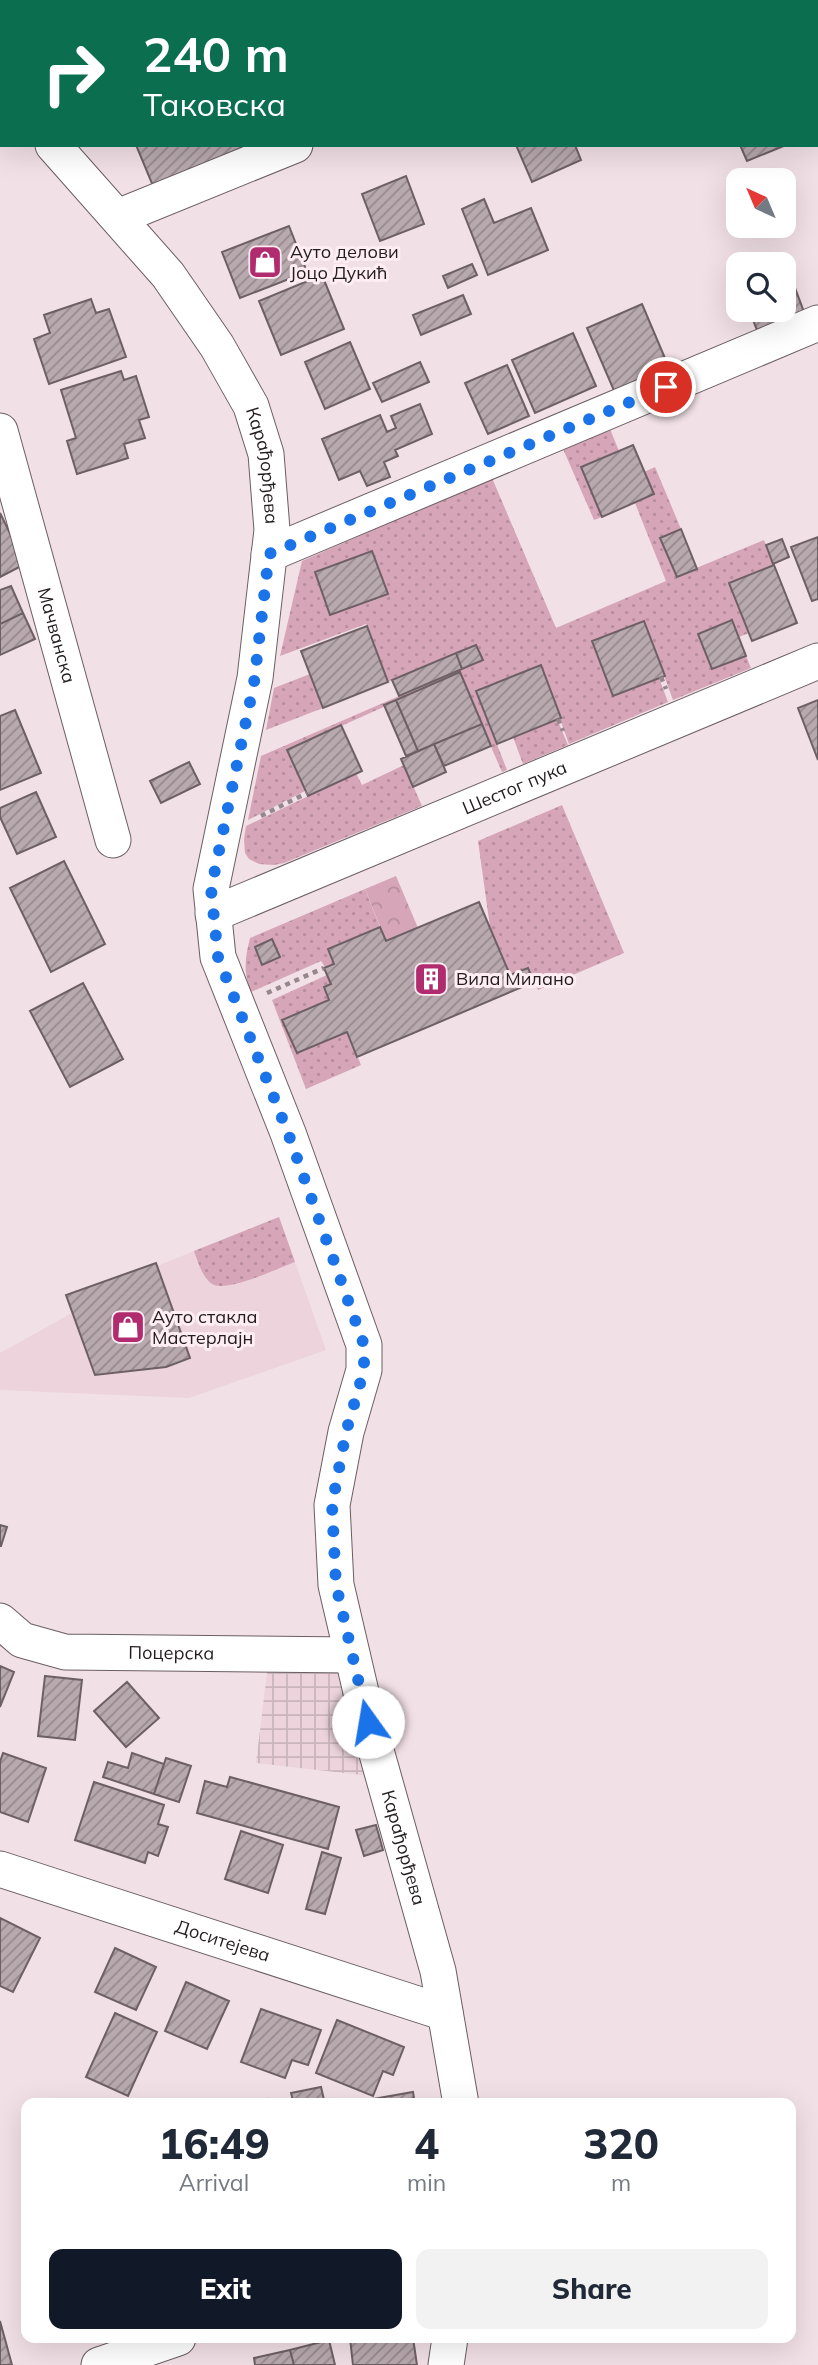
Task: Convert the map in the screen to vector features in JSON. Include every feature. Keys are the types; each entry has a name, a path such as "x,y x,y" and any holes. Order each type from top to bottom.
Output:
{"street":[{"name":"Карађорђева","path":"55,147 175,285 217,346 251,406 266,454 272,530 254,683 211,889 218,957 288,1133 364,1345 364,1370 346,1432 332,1505 336,1585 368,1722 438,1971 460,2098"},
{"path":"118,217 290,147"},
{"path":"269,554 818,323"},
{"name":"Мачванска","path":"0,431 113,840"},
{"name":"Шестог пука","path":"213,914 818,661"},
{"name":"Поцерска","path":"0,1621 22,1640 65,1652 352,1654"},
{"name":"Доситејева","path":"0,1869 211,1935 445,2013"},
{"path":"99,2365 163,2343"},
{"path":"446,2365 449,2343"}],"path":[{"path":"259,817 307,793"},
{"path":"265,994 324,968"}],"shaded area":[{"path":"279,1217 326,1350 189,1398 0,1390 0,1353 72,1313 66,1295 156,1263 157,1266"},
{"path":"268,1665 337,1673 359,1694 379,1777 256,1763"}],"green space":[{"path":"610,429 619,451 581,467 602,517 594,520 563,449"},
{"path":"655,467 681,529 661,538 677,576 764,540 774,565 729,583 749,633 739,637 732,620 698,634 712,669 746,656 751,668 673,700 644,621 592,641 613,696 659,678 668,702 569,744 541,666 476,691 507,770 502,772 459,673 288,750 305,791 248,820 261,756 482,660 476,645 388,682 366,624 280,656 302,561 492,478 556,628 666,581 635,503 654,494 644,472"},
{"path":"310,674 323,708 266,730 274,688"},
{"path":"557,719 568,745 523,764 513,737"},
{"path":"404,765 422,806 284,863 259,864 249,859 245,853 246,826 356,773 362,785"},
{"path":"562,805 624,953 538,990 528,968 510,975 490,927 478,841"},
{"path":"396,876 418,928 386,941 365,889"},
{"path":"365,889 380,927 328,949 334,964 325,967 321,961 251,992 246,965 250,938"},
{"path":"327,975 331,984 324,988 329,1000 283,1020 297,1053 347,1032 361,1065 306,1089 272,1000"},
{"path":"279,1217 295,1262 253,1279 229,1285 219,1286 209,1281 194,1251"}],"building":[{"path":"137,147 243,147 153,186"},
{"path":"517,147 576,147 581,160 532,182"},
{"path":"741,147 781,147 747,161"},
{"path":"406,176 424,224 380,241 362,194"},
{"path":"484,199 494,223 531,208 548,250 488,275 462,209"},
{"name":"Ауто делови Јоцо Дукић","path":"289,226 307,272 240,298 222,252"},
{"path":"472,264 477,275 448,288 443,276"},
{"path":"322,275 344,329 281,355 259,301"},
{"path":"796,291 804,312 796,315"},
{"path":"463,295 471,314 421,335 413,315"},
{"path":"91,299 96,313 109,309 126,357 49,384 34,339 50,333 44,315"},
{"path":"642,304 670,370 615,393 587,328"},
{"path":"754,322 778,322 757,330"},
{"path":"573,333 596,386 535,413 512,360"},
{"path":"350,342 370,389 325,409 305,362"},
{"path":"420,362 429,382 382,402 373,383"},
{"path":"507,365 529,416 488,434 465,383"},
{"path":"121,371 124,380 136,376 149,417 139,420 145,438 124,444 128,458 77,474 67,441 76,438 61,390"},
{"path":"420,404 432,434 395,450 398,456 384,462 390,477 367,486 360,471 339,480 322,439 380,415 387,432 396,428 391,416"},
{"path":"633,445 654,494 602,517 581,467"},
{"path":"0,513 25,564 0,577"},
{"path":"681,529 697,569 677,577 660,538"},
{"path":"818,537 818,599 812,601 791,547"},
{"path":"782,539 789,557 773,564 766,545"},
{"path":"372,551 388,594 330,615 315,572"},
{"path":"774,565 797,623 752,641 729,583"},
{"path":"11,586 23,613 0,624 0,590"},
{"path":"23,613 35,639 0,655 0,624"},
{"path":"732,620 746,656 712,669 698,634"},
{"path":"644,621 665,676 613,696 592,641"},
{"path":"367,626 388,682 323,708 301,651"},
{"path":"476,645 483,660 462,669 456,653"},
{"path":"456,653 462,669 399,696 392,680"},
{"path":"541,665 561,718 497,744 476,691"},
{"path":"460,672 482,724 418,751 396,700"},
{"path":"396,700 418,751 406,756 384,705"},
{"path":"818,700 818,760 798,708"},
{"path":"15,710 41,773 0,790 0,716"},
{"path":"482,724 491,746 444,766 434,744"},
{"path":"341,725 362,771 308,796 287,750"},
{"path":"434,744 446,772 413,787 401,759"},
{"path":"189,762 200,784 161,803 150,781"},
{"path":"36,792 56,837 17,854 0,817 0,808"},
{"path":"64,861 105,944 51,972 10,888"},
{"name":"Вила Милано","path":"479,902 510,975 528,968 534,982 357,1057 347,1032 297,1053 282,1020 329,1000 324,987 331,984 324,968 334,964 328,949 380,927 386,941"},
{"path":"272,939 280,957 262,965 255,947"},
{"path":"83,983 123,1059 70,1087 30,1011"},
{"name":"Ауто стакла Мастерлајн","path":"156,1263 190,1358 166,1367 95,1375 66,1295"},
{"path":"0,1525 7,1527 1,1546 0,1546"},
{"path":"0,1666 14,1672 0,1707"},
{"path":"45,1676 82,1680 75,1740 38,1736"},
{"path":"127,1682 159,1718 126,1747 94,1711"},
{"path":"3,1753 46,1768 28,1822 0,1812 0,1762"},
{"path":"132,1753 164,1764 154,1794 103,1777 108,1762 128,1768"},
{"path":"166,1758 191,1766 179,1802 154,1794"},
{"path":"230,1777 339,1807 328,1849 197,1813 205,1781 227,1787"},
{"path":"94,1782 164,1805 158,1824 168,1827 158,1856 148,1852 145,1863 75,1840"},
{"path":"376,1825 383,1850 364,1856 356,1830"},
{"path":"241,1831 283,1845 268,1893 225,1879"},
{"path":"322,1852 341,1858 325,1914 306,1909"},
{"path":"0,1918 40,1938 13,1992 0,1986"},
{"path":"115,1948 156,1967 136,2010 95,1992"},
{"path":"186,1982 229,2001 207,2049 165,2031"},
{"path":"261,2009 321,2030 308,2065 292,2060 285,2078 241,2062"},
{"path":"115,2013 157,2032 128,2096 86,2077"},
{"path":"337,2020 404,2047 393,2075 383,2071 373,2096 316,2073"},
{"path":"321,2087 324,2098 292,2098 291,2093"},
{"path":"413,2092 414,2098 378,2098"},
{"path":"0,2321 12,2365 0,2365"},
{"path":"317,2343 330,2343 335,2365 294,2365 290,2350"},
{"path":"351,2343 414,2343 417,2365 353,2365"},
{"path":"290,2350 294,2365 255,2365 254,2358"}],"place":[{"name":"Ауто делови Јоцо Дукић","path":"265,262"},
{"name":"Вила Милано","path":"431,979"},
{"name":"Ауто стакла Мастерлајн","path":"128,1327"}],"route":[{"path":"368,1722 336,1585 332,1505 346,1432 364,1370 364,1345 288,1133 218,957 213,923 211,889 254,683 269,554 666,387"}]}
